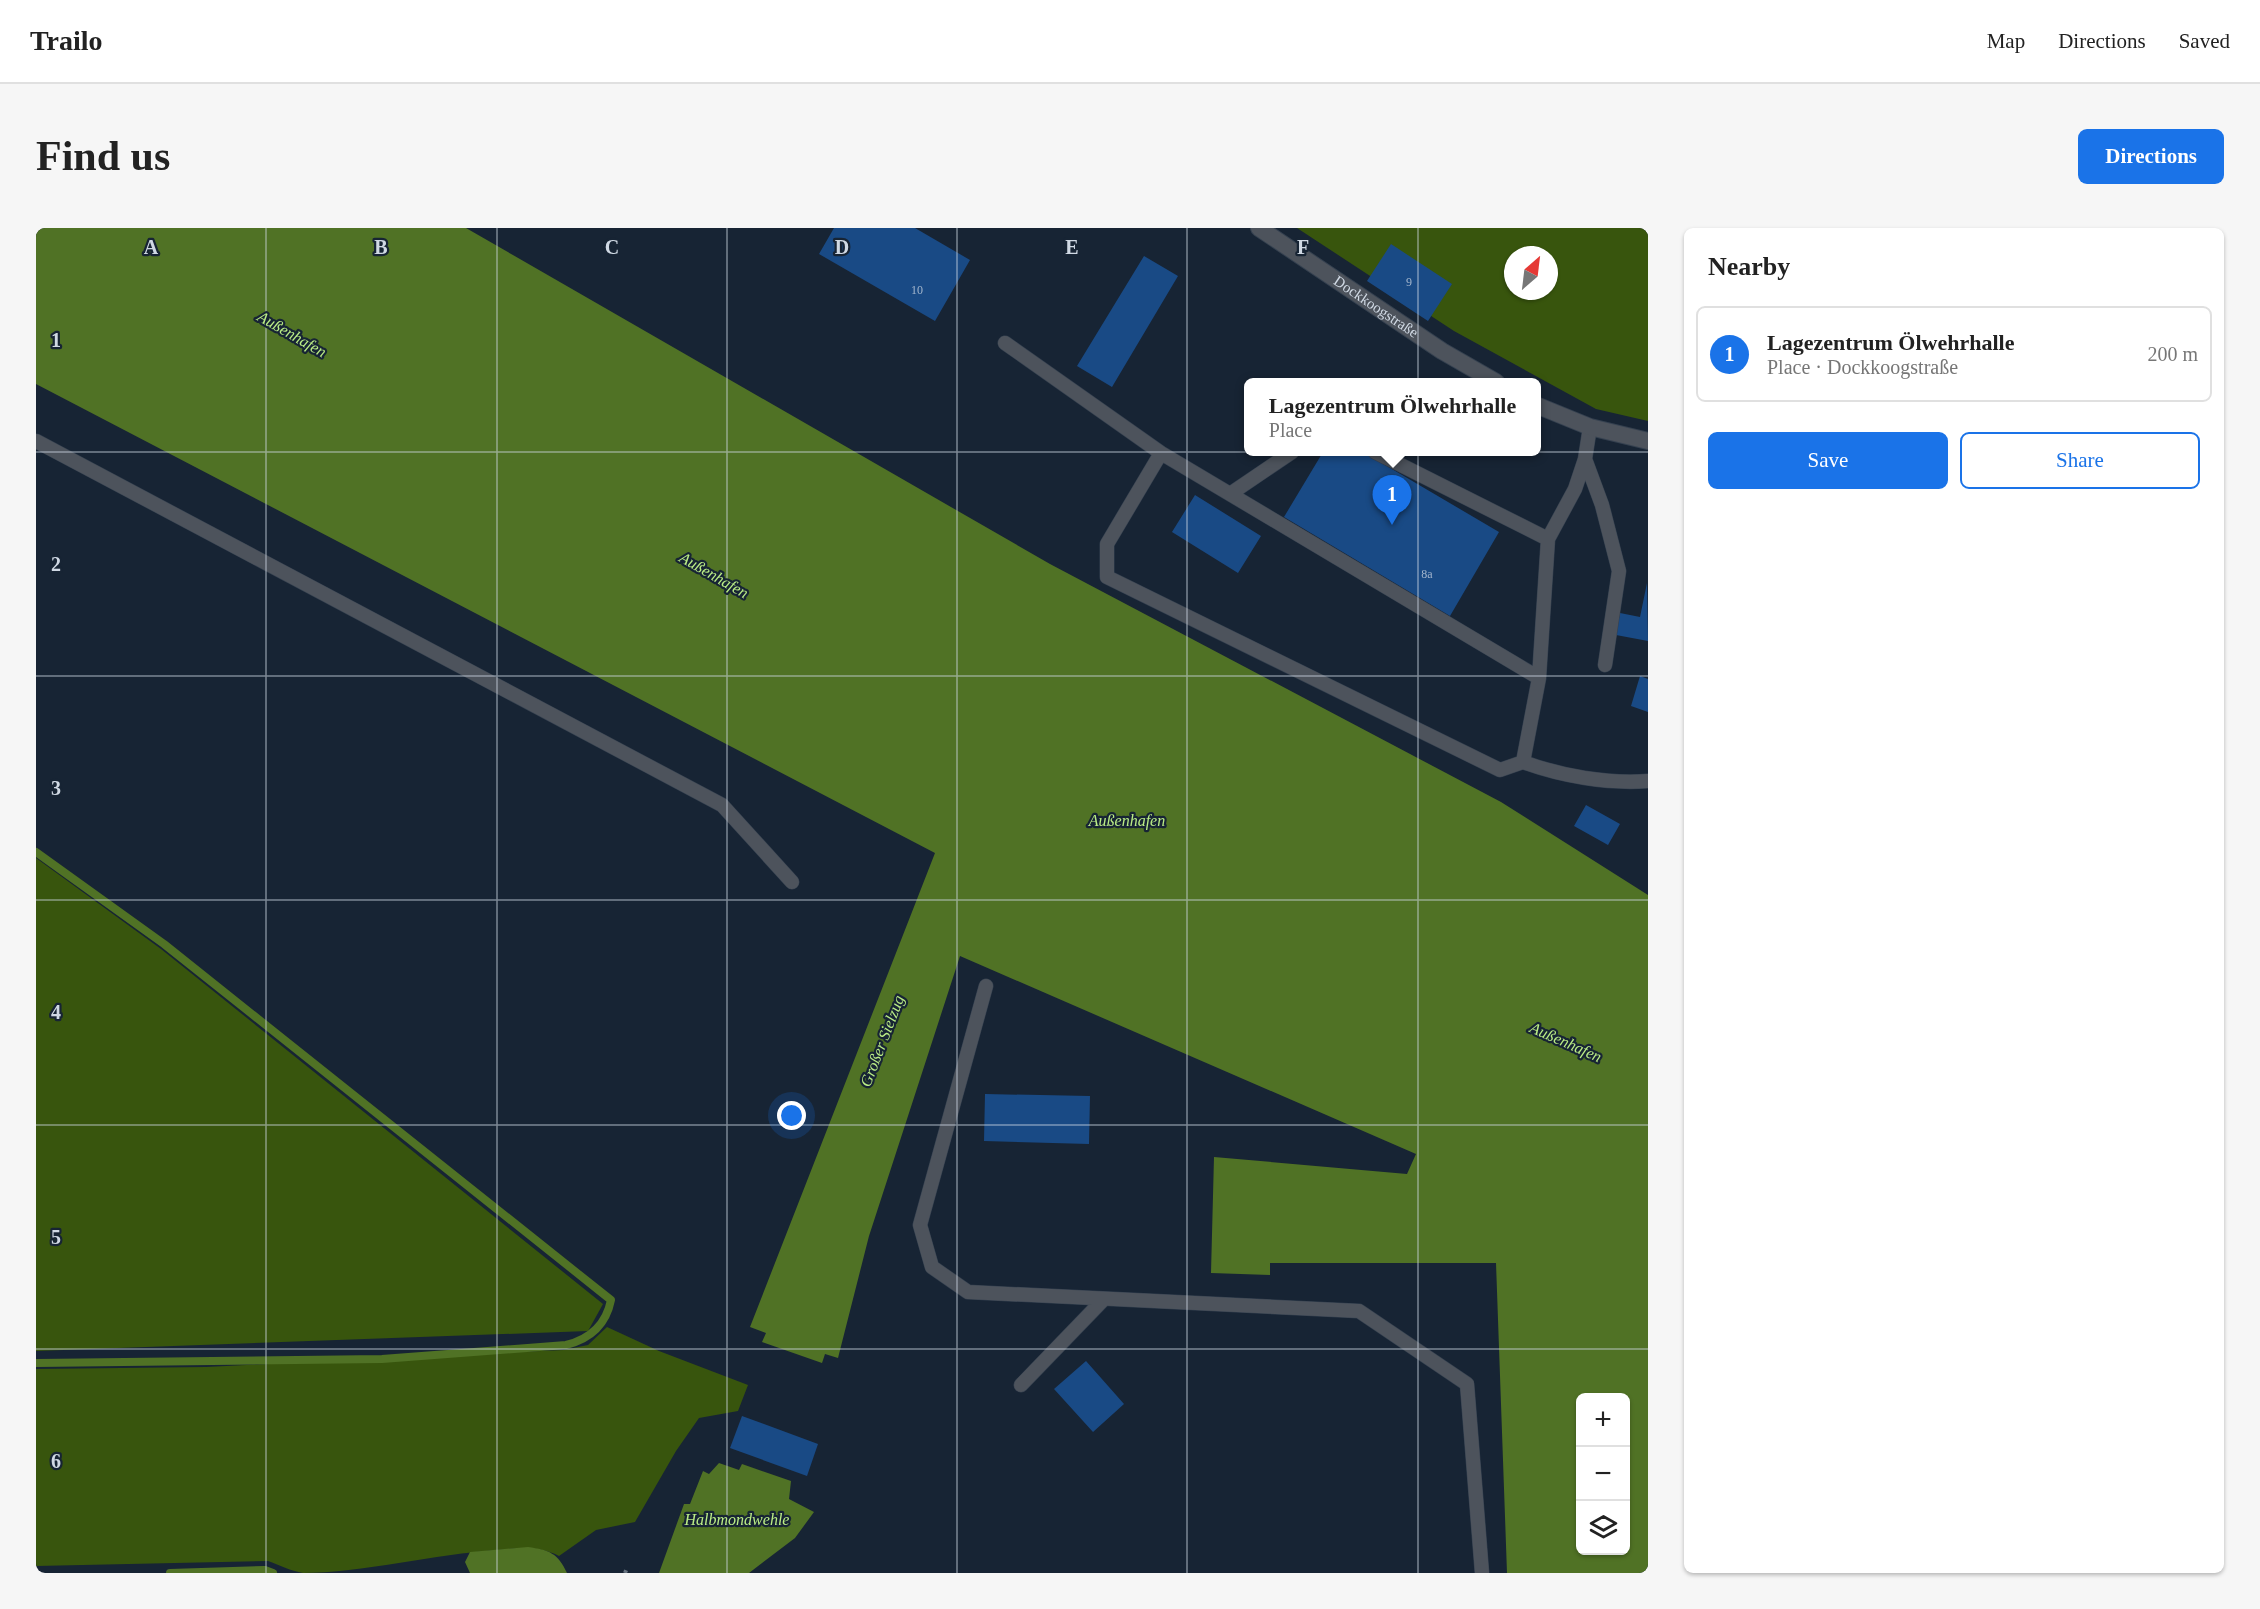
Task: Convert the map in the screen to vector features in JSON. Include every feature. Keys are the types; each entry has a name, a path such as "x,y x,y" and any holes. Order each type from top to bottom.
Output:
{"street":[{"name":"Dockkoogstraße","path":"1259,228 1442,351 1489,378"},
{"path":"1541,407 1590,427 1648,441"}],"lane":[{"path":"1005,343 1161,453 1539,678"},
{"path":"1523,762 1539,678 1548,539 1575,489 1585,459 1590,427"},
{"path":"36,441 722,805 792,882"},
{"path":"1161,453 1107,544 1107,577 1500,770 1523,762 1548,771 1583,777 1633,782 1648,781"},
{"path":"1230,494 1286,456"},
{"path":"1383,456 1548,539"},
{"path":"1585,459 1602,505 1619,571 1605,664"},
{"path":"986,986 920,1225 932,1267 968,1292 1359,1311 1467,1383 1482,1573"},
{"path":"1021,1385 1104,1299"}],"shaded area":[{"path":"1297,228 1648,228 1648,421 1596,409 1454,331"},
{"path":"36,858 161,949 603,1304 588,1331 36,1351"},
{"path":"607,1327 659,1351 748,1385 738,1411 699,1418 676,1451 635,1522 596,1530 559,1556 529,1548 449,1555 349,1570 303,1573 268,1561 36,1566 36,1369 206,1367 563,1350 588,1345"}],"water":[{"name":"Außenhafen","path":"36,228 466,228 1050,564 1501,802 1648,895 1648,1573 1507,1573 1496,1263 1270,1263 1270,1275 1211,1273 1214,1157 1407,1174 1416,1154 960,956 869,1236 838,1358 825,1354 822,1363 762,1342 766,1333 750,1327 935,853 36,384"},
{"name":"Halbmondwehle","path":"719,1463 739,1470 742,1464 791,1481 789,1499 814,1512 795,1538 749,1573 659,1573 684,1504 690,1504 703,1471 709,1474"},
{"path":"528,1547 552,1554 560,1561 567,1573 470,1573 465,1562 470,1552"}],"building":[{"path":"834,228 915,228 970,260 935,321 819,254"},
{"path":"1391,244 1452,284 1428,321 1367,281"},
{"path":"1144,256 1178,276 1112,387 1077,366"},
{"path":"1321,456 1370,456 1499,532 1450,616 1284,517"},
{"path":"1195,495 1261,536 1238,573 1172,532"},
{"path":"1647,583 1648,641 1616,635 1620,613 1640,617"},
{"path":"1640,676 1648,679 1648,712 1631,706"},
{"path":"1586,805 1620,824 1608,845 1574,826"},
{"path":"985,1094 1090,1096 1089,1144 984,1141"},
{"path":"1086,1361 1124,1404 1093,1432 1054,1389"},
{"path":"742,1416 818,1444 807,1476 730,1448"}],"waterway":[{"path":"36,852 164,944 611,1300 609,1309 596,1330 566,1345 382,1359 36,1363"},
{"path":"170,1573 265,1570 273,1573"}],"place":[{"name":"Lagezentrum Ölwehrhalle","path":"1392,525"}],"water label":[{"name":"Großer Sielzug","path":"882,1041"}]}
